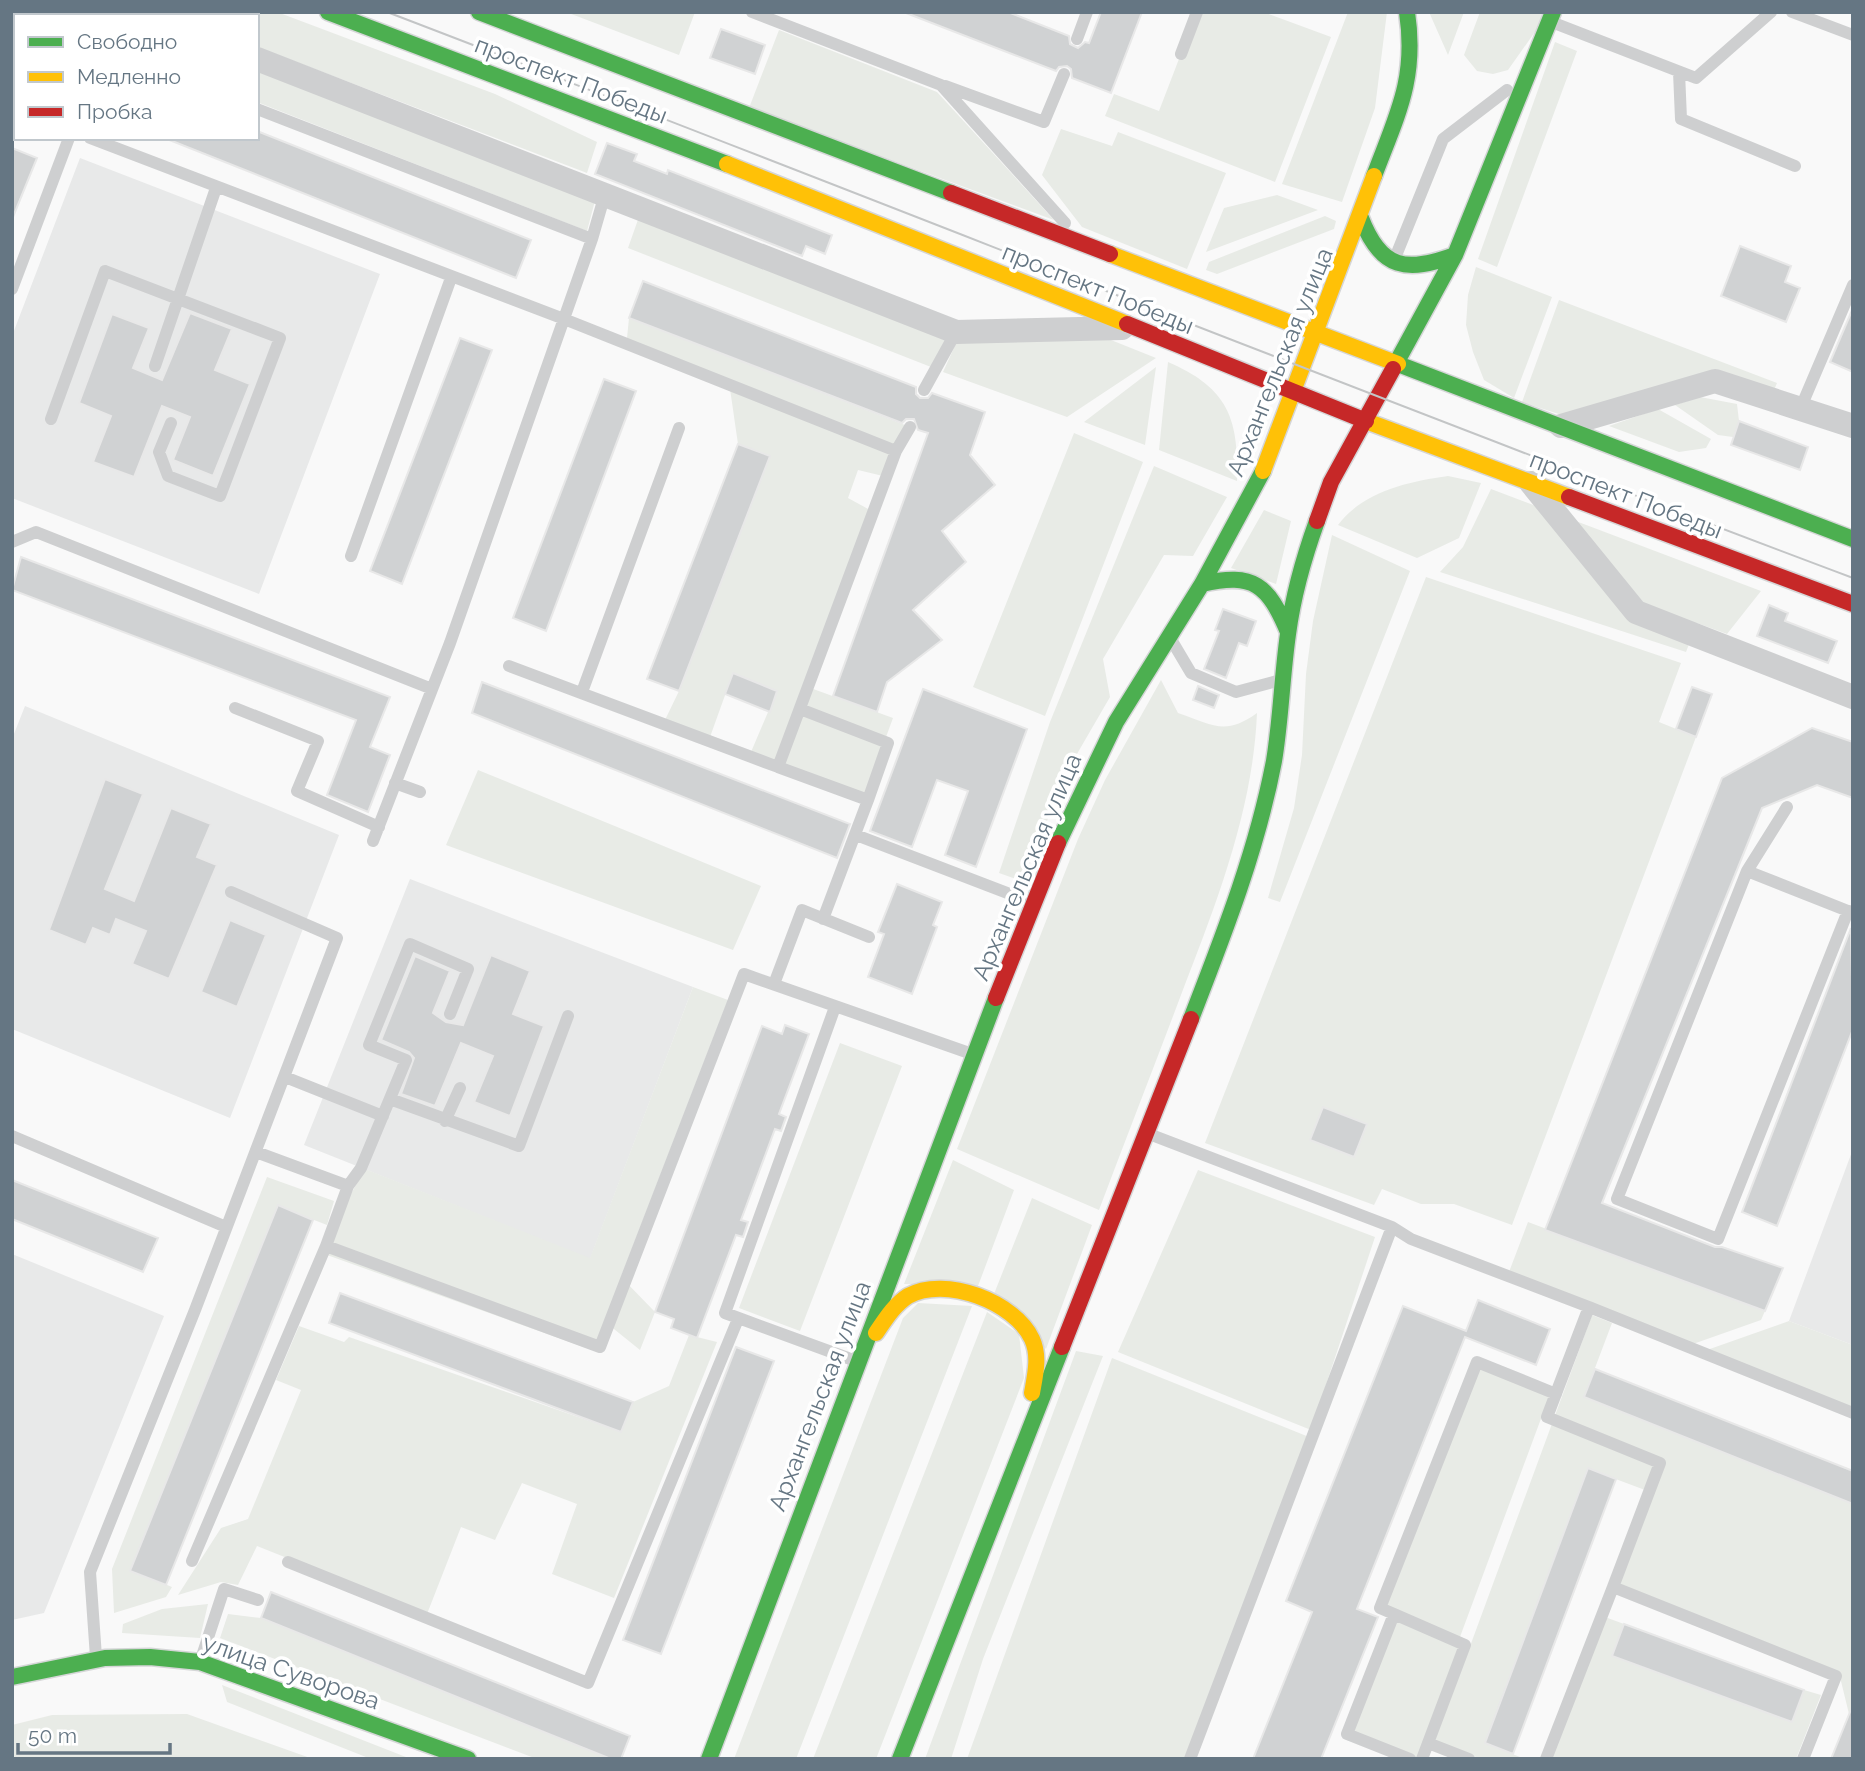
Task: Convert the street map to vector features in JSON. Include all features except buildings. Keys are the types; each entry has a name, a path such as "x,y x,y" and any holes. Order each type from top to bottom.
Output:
{"main road":[{"name":"проспект Победы","path":"328,12 848,210 1132,328 1366,421 1853,604"},
{"name":"проспект Победы","path":"479,12 1853,539"},
{"name":"Архангельская улица","path":"709,1759 1032,903 1089,773 1251,497 1294,393 1408,85 1411,39 1407,12"},
{"path":"900,1759 1023,1440 1230,920 1258,832 1274,758 1288,632 1315,523 1331,482 1398,364 1455,255 1551,17"},
{"path":"1361,218 1369,242 1394,261 1424,266 1455,255"},
{"path":"1202,583 1236,577 1264,587 1275,599 1288,632"},
{"path":"857,1361 896,1304 914,1292 936,1287 957,1290 1010,1313 1023,1323 1033,1340 1037,1362 1023,1440"},
{"name":"улица Суворова","path":"12,1677 96,1658 158,1655 200,1662 442,1754 468,1759"}],"street":[{"path":"259,60 956,332 1132,328"},
{"path":"1561,426 1715,381 1853,426"},
{"path":"1531,483 1636,612 1853,697"}],"lane":[{"path":"752,12 1044,122 1064,74"},
{"path":"1077,39 1087,12"},
{"path":"1181,54 1196,12"},
{"path":"1551,17 1696,78 1771,12"},
{"path":"1792,12 1853,35"},
{"path":"1394,261 1443,139 1494,103 1530,69"},
{"path":"1679,72 1681,119 1795,166"},
{"path":"941,85 1081,242"},
{"path":"259,110 592,239"},
{"path":"12,289 68,140"},
{"path":"95,140 564,319 896,451"},
{"path":"155,366 216,188"},
{"path":"373,841 432,690 606,194"},
{"path":"51,419 105,271 280,338 220,496 168,476 159,452 171,423"},
{"path":"351,556 452,278"},
{"path":"1801,407 1853,285"},
{"path":"924,390 956,332"},
{"path":"778,767 896,451 910,426"},
{"path":"582,692 680,428"},
{"path":"12,542 36,532 432,690"},
{"path":"1169,634 1191,673 1236,692 1283,679"},
{"path":"509,666 868,800"},
{"path":"235,708 318,741 297,791 379,827"},
{"path":"800,709 888,743 823,919"},
{"path":"396,783 420,792"},
{"path":"1747,871 1851,912 1718,1239 1617,1199 1747,871 1787,807"},
{"path":"856,835 1032,903"},
{"path":"96,1658 90,1572 256,1152 337,938 230,892"},
{"path":"774,984 802,910 869,937"},
{"path":"192,1561 326,1246 348,1186 361,1168 406,1060 369,1045 410,944 468,969 450,1014"},
{"path":"326,1246 600,1347 744,974 974,1055"},
{"path":"835,1007 725,1314 857,1361"},
{"path":"390,1099 519,1146 568,1016"},
{"path":"285,1077 383,1116"},
{"path":"445,1121 460,1088"},
{"path":"1147,1133 1392,1227 1411,1239 1853,1413"},
{"path":"12,1136 226,1227"},
{"path":"256,1152 348,1186"},
{"path":"1190,1759 1392,1227"},
{"path":"1546,1759 1660,1463 1547,1417 1589,1307"},
{"path":"288,1562 588,1683 737,1319"},
{"path":"1422,1759 1465,1645 1380,1608 1477,1362 1556,1394"},
{"path":"1613,1587 1836,1676 1803,1759"},
{"path":"200,1662 224,1589 258,1600"},
{"path":"1394,1614 1347,1734 1410,1759"},
{"path":"1428,1743 1469,1759"}],"shaded area":[{"path":"166,12 277,12 495,94 597,142 587,173 259,48 259,14"},
{"path":"566,12 695,12 679,55"},
{"path":"1197,12 1263,12 1331,37 1275,182 1105,116 1114,94 1159,111"},
{"path":"1348,12 1387,12 1375,108 1342,202 1282,184"},
{"path":"1429,12 1464,12 1448,55"},
{"path":"1480,12 1543,12 1537,29 1508,70 1493,74 1477,71 1464,55"},
{"path":"779,30 937,92 1054,220 749,108"},
{"path":"1555,42 1577,51 1497,267 1478,259"},
{"path":"259,68 596,197 587,231 259,103"},
{"path":"1061,129 1112,146 1118,132 1226,173 1187,269 1082,227 1042,175"},
{"path":"80,158 380,274 259,594 12,498 12,336"},
{"path":"1277,195 1318,210 1206,252 1224,208"},
{"path":"640,214 948,335 931,367 628,248"},
{"path":"1325,216 1336,221 1334,229 1217,274 1206,270 1209,262"},
{"path":"1476,267 1552,297 1514,398 1484,380 1473,352 1466,325 1468,295"},
{"path":"1559,300 1777,383 1771,397 1715,381 1571,418 1522,402"},
{"path":"629,318 910,427 883,476 858,470 848,498 870,510 805,686 893,718 865,794 751,752 777,691 733,673 710,737 665,720 679,691 770,457 738,444 730,389 626,348"},
{"path":"1106,338 1156,358 1067,417 943,372 958,339"},
{"path":"1168,362 1204,383 1217,394 1226,408 1236,439 1237,481 1159,450"},
{"path":"1156,367 1145,445 1084,422"},
{"path":"1700,397 1737,404 1739,421 1733,437 1718,435 1675,405"},
{"path":"1658,409 1711,439 1706,448 1679,452 1609,426"},
{"path":"1074,433 1143,462 1045,716 973,687"},
{"path":"1154,466 1227,497 1193,556 1164,555 1103,659 1110,697 1070,766 1026,871 1016,879 999,873 1050,722"},
{"path":"1448,476 1481,483 1459,538 1417,558 1338,525 1349,513 1373,496 1417,481"},
{"path":"1491,489 1761,591 1727,634 1697,623 1686,652 1440,572 1463,547"},
{"path":"1264,510 1291,521 1276,584 1231,568"},
{"path":"1332,535 1410,571 1280,902 1268,898 1294,808 1302,755 1306,674 1313,621"},
{"path":"1426,577 1681,663 1659,722 1696,737 1512,1225 1454,1204 1421,1204 1382,1189 1374,1205 1205,1143"},
{"path":"1161,680 1178,713 1201,721 1227,726 1257,713 1254,750 1231,857 1099,1210 957,1149 1078,839 1105,780"},
{"path":"25,706 339,835 230,1118 12,1029 12,739"},
{"path":"478,770 761,886 733,950 446,845"},
{"path":"410,879 693,987 590,1259 304,1145"},
{"path":"693,987 728,1000 621,1277 655,1312 640,1350 609,1325 592,1350 327,1255 348,1199 365,1169 590,1258"},
{"path":"840,1043 902,1066 800,1331 739,1308"},
{"path":"1853,1149 1853,1345 1789,1321"},
{"path":"953,1160 1014,1190 978,1286 904,1284"},
{"path":"1198,1170 1375,1237 1311,1430 1118,1352"},
{"path":"267,1177 334,1201 327,1225 278,1206 130,1570 172,1587 166,1597 114,1613 112,1569"},
{"path":"1032,1198 1092,1225 1046,1349 994,1294"},
{"path":"1528,1222 1765,1311 1761,1320 1693,1344 1509,1272"},
{"path":"12,1254 164,1316 44,1613 12,1620"},
{"path":"918,1303 972,1306 796,1759 734,1759 903,1318"},
{"path":"987,1312 1019,1334 1024,1378 876,1759 813,1759"},
{"path":"1592,1315 1612,1323 1584,1397 1853,1504 1853,1716 1849,1714 1839,1673 1619,1584 1653,1493 1589,1469 1485,1743 1525,1759 1481,1759 1426,1738 1417,1758 1352,1732 1399,1612 1386,1605 1480,1368 1549,1397 1457,1645 1469,1649"},
{"path":"1789,1321 1853,1345 1853,1409 1707,1350"},
{"path":"299,1326 344,1342 349,1337 621,1432 633,1402 669,1386 689,1335 717,1342 614,1598 552,1574 577,1504 522,1483 495,1540 461,1527 427,1614 257,1546 238,1585 221,1582 178,1595 221,1528 248,1519 301,1390 276,1380"},
{"path":"1076,1351 1103,1356 983,1659 951,1759 925,1759"},
{"path":"1112,1358 1309,1437 1185,1759 967,1759"},
{"path":"208,1604 200,1638 122,1633 123,1624 162,1609"},
{"path":"228,1614 261,1618 611,1759 537,1759 220,1638"},
{"path":"1605,1617 1624,1624 1612,1656 1792,1722 1804,1690 1821,1695 1796,1759 1548,1759"},
{"path":"222,1685 411,1759 371,1759 227,1702"},
{"path":"187,1714 313,1759 12,1759 12,1725 52,1715"}],"tram line":[{"path":"387,12 1853,578"}],"traffic: fast":[{"path":"328,12 727,164"},
{"path":"479,12 951,193"},
{"path":"1374,176 1397,115 1407,77 1407,12"},
{"path":"1393,369 1455,255 1553,12"},
{"path":"1361,218 1377,248 1398,263 1423,264 1455,255"},
{"path":"1398,364 1853,539"},
{"path":"1058,843 1116,722 1202,584 1263,471"},
{"path":"1191,1019 1238,891 1267,794 1274,761 1290,620 1317,521"},
{"path":"1202,584 1235,580 1257,586 1273,603 1288,632"},
{"path":"709,1759 996,998"},
{"path":"900,1759 1062,1347"},
{"path":"12,1677 105,1658 150,1657 200,1662 468,1759"}],"traffic: slow":[{"path":"727,164 1127,324"},
{"path":"1263,471 1374,176"},
{"path":"1110,254 1398,364"},
{"path":"1366,421 1569,497"},
{"path":"876,1333 898,1304 923,1290 941,1289 978,1296 1011,1314 1032,1339 1036,1359 1032,1393"}],"traffic: jam":[{"path":"951,193 1110,254"},
{"path":"1127,324 1366,421"},
{"path":"1317,521 1331,482 1393,369"},
{"path":"1569,497 1853,604"},
{"path":"996,998 1058,843"},
{"path":"1062,1347 1191,1019"}]}
